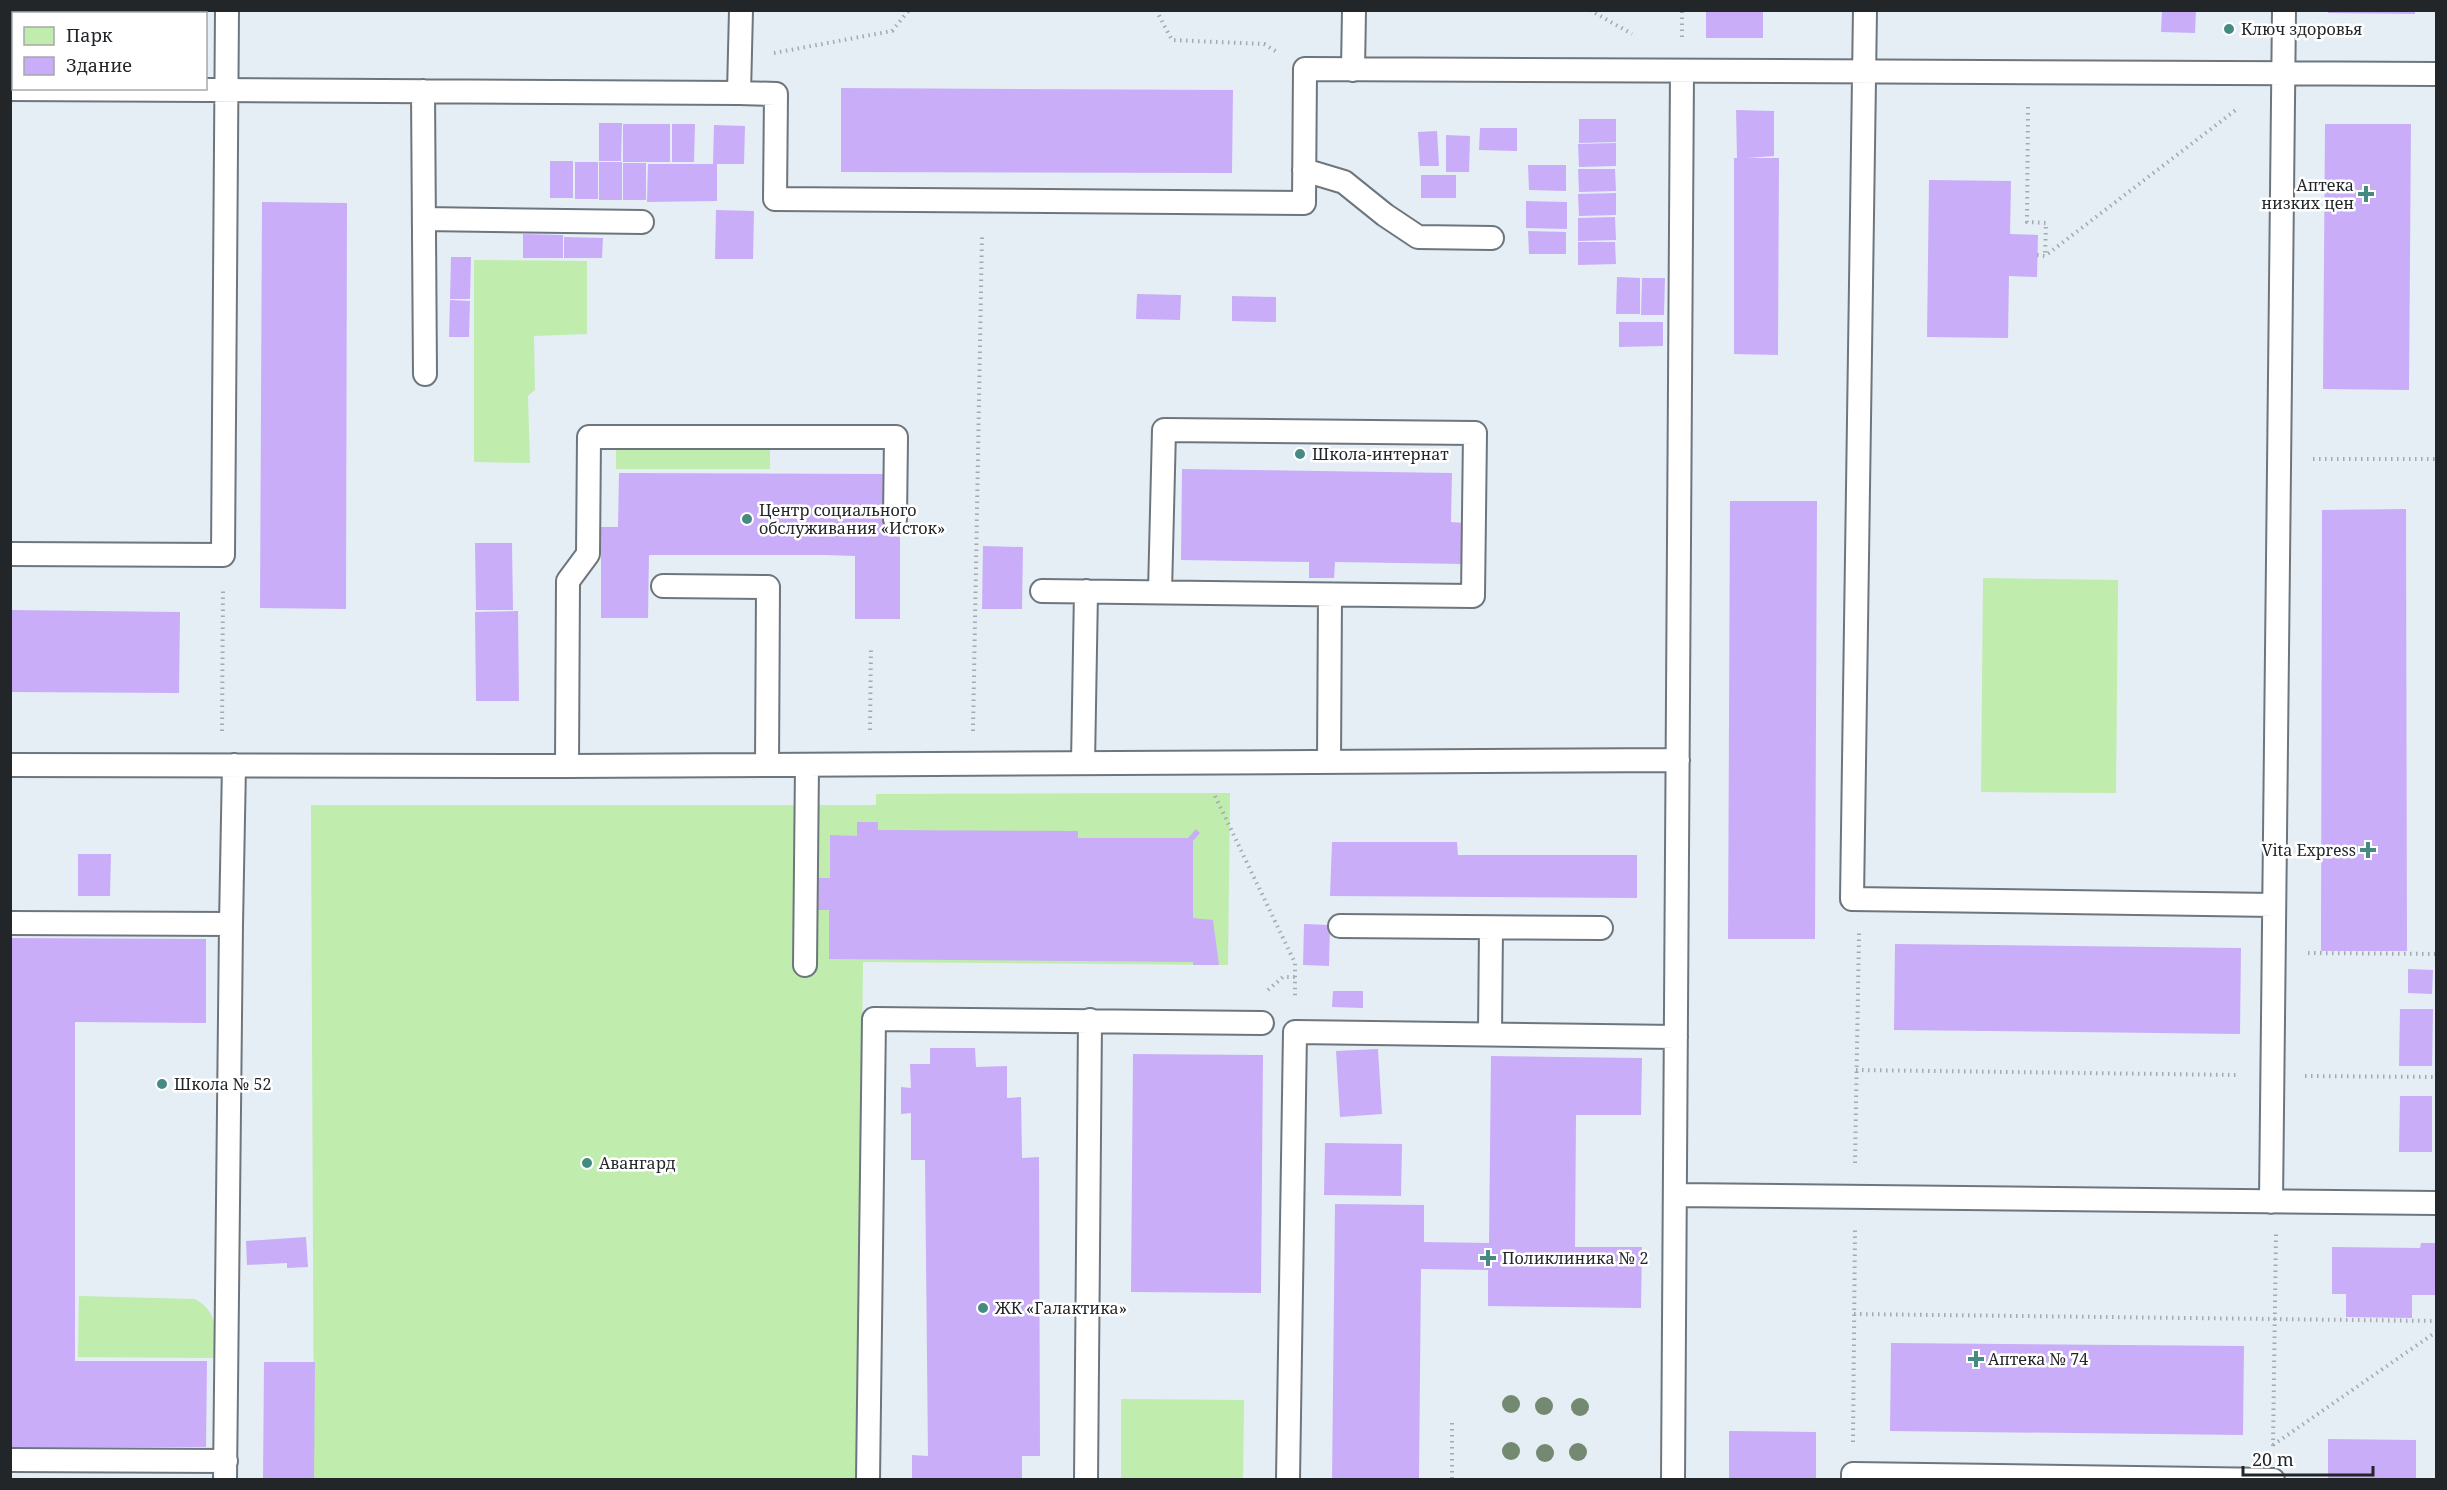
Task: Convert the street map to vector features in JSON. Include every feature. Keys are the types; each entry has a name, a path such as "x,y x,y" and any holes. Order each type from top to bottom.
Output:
{"lane":[{"path":"10,554 223,555 227,10"},
{"path":"739,93 741,10"},
{"path":"1353,70 1354,10"},
{"path":"1866,10 1852,899 2274,905"},
{"path":"2274,1202 2272,1076 2284,10"},
{"path":"207,90 776,94 775,199 1304,203 1305,69 2436,74"},
{"path":"1673,1479 1682,71"},
{"path":"423,92 425,374"},
{"path":"1304,170 1344,182 1385,215 1418,237 1492,238"},
{"path":"424,219 642,222"},
{"path":"1041,591 1473,596 1475,433 1164,430 1160,592"},
{"path":"567,766 568,581 588,554 589,437 896,437 896,519"},
{"path":"663,586 768,587 767,765"},
{"path":"1083,763 1086,591"},
{"path":"1329,762 1330,595"},
{"path":"10,765 567,766 1678,760"},
{"path":"10,1460 226,1470 231,924 228,765"},
{"path":"805,965 807,765"},
{"path":"10,923 231,924"},
{"path":"1340,926 1601,928"},
{"path":"1490,1034 1491,928"},
{"path":"868,1479 874,1019 1262,1023"},
{"path":"1086,1479 1090,1020"},
{"path":"1288,1479 1295,1032 1676,1037"},
{"path":"1675,1195 2436,1203"},
{"path":"1853,1477 2272,1479"}],"path":[{"path":"740,60 892,31 909,10"},
{"path":"1156,10 1172,40 1264,44 1305,69"},
{"path":"2028,73 2027,222 2046,223 2045,256"},
{"path":"2037,255 2045,256 2283,74"},
{"path":"972,763 983,201"},
{"path":"2279,459 2436,459"},
{"path":"223,555 228,765"},
{"path":"870,764 871,646"},
{"path":"1214,763 1214,793 1295,963"},
{"path":"1853,1477 1856,1070 1860,899"},
{"path":"2274,952 2436,954"},
{"path":"1856,1070 2436,1077"},
{"path":"2272,1479 2275,1319 2274,1202"},
{"path":"1854,1314 2436,1321"},
{"path":"2273,1445 2436,1332"},
{"path":"1452,1423 1452,1479"}],"green space":[{"path":"474,260 587,261 587,334 534,336 535,390 528,396 530,463 474,462"},
{"path":"616,446 770,447 770,469 616,469"},
{"path":"1983,578 2118,580 2116,793 1981,792"},
{"name":"Авангард","path":"1230,793 1228,965 863,962 857,1479 314,1479 311,805 876,805 876,794"},
{"path":"79,1296 195,1299 209,1311 212,1317 216,1332 216,1358 78,1357"},
{"path":"1121,1399 1244,1400 1243,1479 1121,1479"}],"building":[{"path":"1706,10 1763,10 1763,38 1706,38"},
{"path":"2162,10 2196,10 2195,33 2161,32"},
{"path":"2328,10 2415,10 2415,14 2328,13"},
{"path":"841,88 1233,90 1232,173 841,172"},
{"path":"1736,110 1774,111 1774,156 1747,158 1779,158 1778,355 1734,354"},
{"path":"1579,119 1616,119 1616,142 1579,143"},
{"path":"599,123 622,123 621,161 599,161"},
{"path":"623,124 670,124 670,162 623,162"},
{"path":"672,124 695,124 694,162 672,162"},
{"path":"2325,124 2411,124 2409,390 2323,389"},
{"path":"714,125 745,126 744,164 717,164 717,201 647,202 648,164 713,164"},
{"path":"1480,128 1517,128 1517,151 1479,150"},
{"path":"1437,131 1439,166 1420,166 1418,132"},
{"path":"1446,135 1470,136 1469,172 1446,172"},
{"path":"1616,143 1616,166 1579,167 1578,144"},
{"path":"550,161 573,161 573,198 550,198"},
{"path":"575,162 598,162 598,199 575,199"},
{"path":"599,162 622,162 622,200 599,200"},
{"path":"623,163 646,163 646,200 623,200"},
{"path":"1528,165 1566,165 1566,191 1529,190"},
{"path":"1578,169 1615,169 1616,191 1579,192"},
{"path":"1421,175 1456,175 1456,198 1421,198"},
{"path":"1929,180 2011,181 2010,234 2038,235 2037,277 2009,276 2008,338 1927,337"},
{"path":"1616,193 1616,215 1579,216 1578,194"},
{"path":"1526,201 1567,202 1567,229 1526,228"},
{"path":"262,202 347,203 346,609 260,608"},
{"path":"716,210 754,211 753,259 715,259"},
{"path":"1615,217 1616,240 1578,241 1578,218"},
{"path":"1528,231 1566,232 1566,254 1529,254"},
{"path":"523,234 563,235 563,258 523,258"},
{"path":"564,237 603,238 602,258 564,258"},
{"path":"1578,242 1615,242 1616,264 1578,265"},
{"path":"451,257 471,257 470,299 450,299"},
{"path":"1617,277 1640,278 1640,314 1616,314"},
{"path":"1642,278 1665,278 1664,315 1641,315"},
{"path":"1137,294 1181,295 1180,320 1136,319"},
{"path":"1232,296 1276,297 1276,322 1232,321"},
{"path":"450,300 470,301 469,337 449,337"},
{"path":"1619,322 1663,322 1663,346 1619,347"},
{"path":"1182,469 1452,473 1451,522 1465,523 1464,564 1335,562 1334,578 1309,578 1309,562 1181,560"},
{"path":"619,473 883,474 883,529 900,529 900,619 855,619 855,556 825,555 649,555 648,618 601,618 601,527 618,527"},
{"path":"1730,501 1817,501 1815,939 1728,939"},
{"path":"2406,509 2407,951 2321,951 2322,510"},
{"path":"475,543 512,543 513,610 476,610"},
{"path":"983,546 1023,547 1022,609 982,609"},
{"path":"10,610 180,612 179,693 10,692"},
{"path":"518,611 519,701 476,701 475,612"},
{"path":"857,822 878,822 878,830 1078,831 1078,838 1188,838 1196,829 1200,833 1193,841 1193,918 1213,920 1219,965 1193,965 1193,962 829,959 829,910 818,910 818,878 830,878 830,835 857,836"},
{"path":"1332,842 1457,842 1458,855 1637,855 1637,898 1330,896"},
{"path":"78,854 111,854 110,896 78,896"},
{"path":"1304,924 1330,925 1329,966 1303,965"},
{"path":"10,938 206,939 206,1023 75,1022 75,1361 207,1361 206,1447 10,1447"},
{"path":"1895,944 2241,948 2240,1034 1894,1030"},
{"path":"2408,969 2433,970 2432,994 2408,993"},
{"path":"1333,991 1363,991 1363,1008 1332,1007"},
{"path":"2400,1009 2433,1009 2432,1066 2399,1066"},
{"name":"ЖК «Галактика»","path":"930,1048 975,1048 976,1067 1007,1066 1007,1098 1021,1097 1022,1158 1039,1157 1040,1456 1022,1456 1022,1480 912,1480 912,1455 928,1456 925,1160 911,1160 911,1113 901,1114 901,1087 911,1088 910,1064 930,1064"},
{"path":"1378,1049 1382,1114 1340,1117 1336,1051"},
{"path":"1133,1054 1263,1055 1261,1293 1131,1292"},
{"name":"Поликлиника № 2","path":"1491,1056 1642,1058 1641,1115 1576,1115 1575,1247 1642,1247 1641,1308 1488,1306 1488,1270 1421,1269 1419,1480 1332,1480 1335,1204 1424,1205 1424,1242 1489,1243"},
{"path":"2400,1096 2432,1096 2432,1152 2399,1152"},
{"path":"1325,1143 1402,1144 1401,1196 1324,1195"},
{"path":"306,1237 308,1267 287,1268 287,1263 247,1265 246,1241"},
{"path":"2421,1243 2436,1243 2436,1295 2412,1295 2412,1318 2346,1317 2346,1294 2332,1294 2332,1247 2420,1248"},
{"path":"1891,1343 2244,1346 2243,1435 1890,1431"},
{"path":"264,1362 315,1362 314,1480 263,1480"},
{"path":"1729,1431 1816,1432 1816,1480 1729,1480"},
{"path":"2328,1439 2416,1440 2416,1480 2328,1480"}],"place":[{"name":"Ключ здоровья","path":"2229,29"},
{"name":"Аптека низких цен","path":"2366,194"},
{"name":"Школа-интернат","path":"1300,454"},
{"name":"Центр социального обслуживания «Исток»","path":"747,519"},
{"name":"Vita Express","path":"2368,850"},
{"name":"Школа № 52","path":"162,1084"},
{"name":"Авангард","path":"587,1163"},
{"name":"Поликлиника № 2","path":"1488,1258"},
{"name":"ЖК «Галактика»","path":"983,1308"},
{"name":"Аптека № 74","path":"1976,1359"}]}
